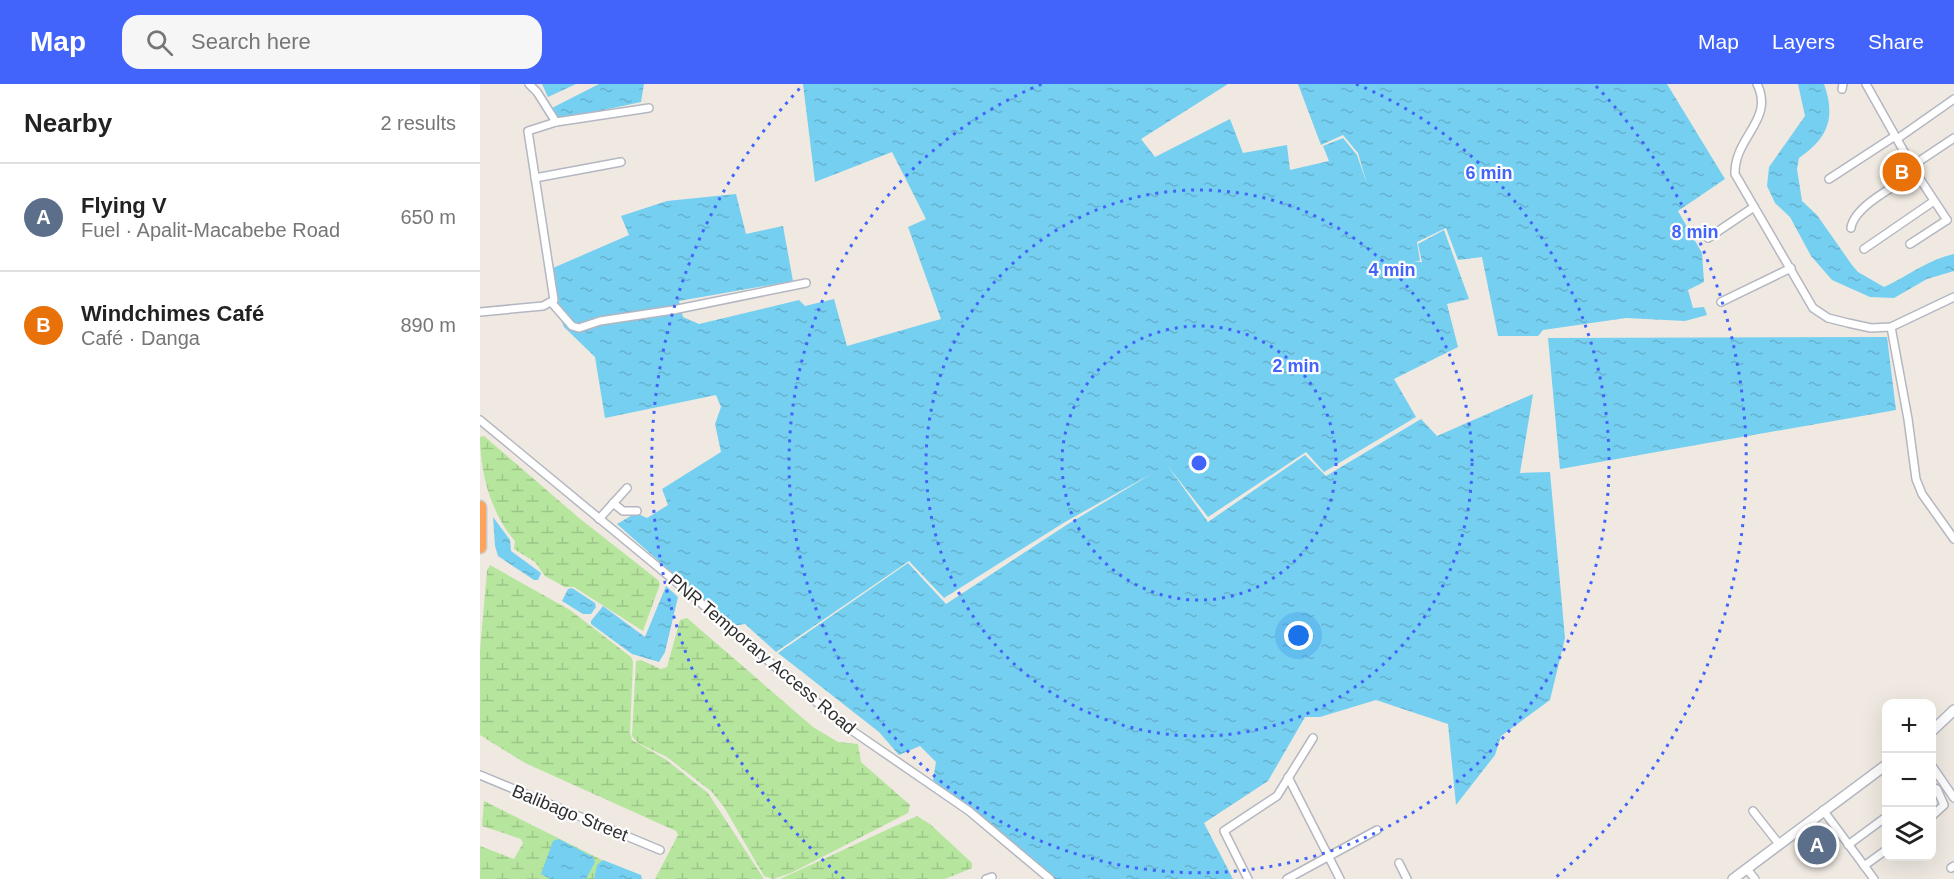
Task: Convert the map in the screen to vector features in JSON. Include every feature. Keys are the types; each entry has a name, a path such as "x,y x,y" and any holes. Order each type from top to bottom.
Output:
{"highway":[{"path":"480,507 480,547"}],"main road":[{"path":"1936,727 1954,710"},
{"path":"1733,879 1823,810 1882,769"}],"street":[{"path":"529,84 537,92 556,122"},
{"path":"1758,84 1762,101 1761,112 1737,152 1735,174 1813,308 1828,318 1871,328 1891,327 1932,305 1954,297"},
{"path":"1866,84 1914,170 1934,201 1950,220 1910,244"},
{"path":"1829,179 1954,99"},
{"path":"552,303 554,291 527,134 533,129 556,122 649,108"},
{"path":"1851,228 1852,219 1857,214 1954,138"},
{"path":"534,178 621,162"},
{"path":"1864,249 1934,201"},
{"path":"1708,238 1754,207"},
{"path":"1721,302 1791,268"},
{"path":"552,303 572,326 579,328 600,321 673,310 806,283"},
{"path":"480,312 552,303"},
{"path":"1891,327 1908,419 1916,479 1922,494 1954,539"},
{"name":"PNR Temporary Access Road","path":"480,420 841,723 969,811 1050,879"},
{"path":"599,519 627,488"},
{"path":"613,503 623,511 637,511"},
{"path":"1248,879 1224,831 1277,796 1313,738"},
{"path":"1936,772 1954,798"},
{"name":"Balibago Street","path":"480,775 660,850"},
{"path":"1288,777 1340,879"},
{"path":"1936,789 1944,805 1936,812"},
{"path":"1823,810 1874,879"},
{"path":"1752,811 1779,844"},
{"path":"1848,845 1882,821"},
{"path":"1287,879 1377,830"},
{"path":"1864,866 1882,853"},
{"path":"1399,863 1407,879"},
{"path":"1747,869 1755,879"}],"green space":[{"path":"484,436 579,518 658,580 660,584 643,631 574,587 565,587 545,576 535,562 514,549 515,541 499,518 488,492 482,464 480,437"},
{"path":"490,565 570,610 631,657 633,662 630,732 632,740 665,759 708,793 764,879 655,879 678,835 676,831 525,763 480,735 480,650 487,571"},
{"path":"687,618 813,727 838,742 858,744 861,762 910,805 908,813 791,873 773,879 764,876 724,807 712,792 667,757 638,743 632,736 636,661 641,660 661,669 667,667 680,620"},
{"path":"484,801 640,879 480,879 480,846 514,859 523,843 521,839 482,826"},
{"path":"917,816 930,824 972,863 972,868 945,879 780,879"}],"water":[{"path":"542,84 576,84 548,97"},
{"path":"599,84 644,84 641,102 557,120 552,108"},
{"path":"803,84 1228,84 1141,139 1155,157 1230,119 1243,153 1287,145 1290,170 1329,161 1323,146 1343,138 1357,155 1367,184 1358,153 1343,135 1321,145 1298,84 1667,84 1725,179 1678,211 1702,253 1704,282 1688,290 1693,308 1704,307 1707,315 1685,321 1626,318 1543,330 1538,336 1498,336 1482,257 1458,260 1446,228 1417,242 1420,261 1414,262 1422,262 1418,244 1444,230 1469,299 1447,304 1458,347 1394,379 1416,417 1324,472 1306,452 1208,517 1167,465 1208,522 1305,455 1326,476 1421,419 1437,436 1533,394 1520,473 1550,472 1565,638 1550,700 1501,736 1495,755 1456,805 1448,724 1376,700 1320,717 1305,717 1268,781 1204,823 1233,879 1046,879 933,780 936,762 920,746 899,755 879,732 778,653 908,563 946,604 1068,524 1153,473 1065,522 944,598 909,561 776,652 745,624 732,626 617,524 636,513 647,518 668,505 662,489 721,452 715,424 721,407 716,395 605,418 595,357 564,327 553,300 553,268 629,235 621,216 667,201 736,194 746,234 783,226 793,281 679,301 683,317 699,324 799,300 805,306 834,299 847,346 941,319 908,227 926,219 892,152 815,182"},
{"path":"1798,84 1824,84 1829,107 1829,117 1823,135 1799,158 1797,169 1802,201 1817,215 1852,265 1858,272 1884,287 1927,264 1954,254 1954,271 1927,279 1894,298 1870,297 1832,280 1811,256 1790,217 1775,203 1767,186 1769,167 1805,116"},
{"path":"1887,337 1896,410 1560,469 1548,338"},
{"path":"493,517 510,540 511,551 541,573 538,580 534,580 498,556"},
{"path":"666,586 678,597 665,652 659,662 632,654 591,624 603,606 645,637"},
{"path":"572,588 595,603 596,607 591,614 583,614 562,601 568,589"},
{"path":"559,839 593,857 595,862 586,879 550,879 541,874 553,841"},
{"path":"603,860 641,875 642,879 594,879 597,865"}],"place":[{"name":"Windchimes Café","path":"1902,172"},
{"name":"Flying V","path":"1817,845"}]}
